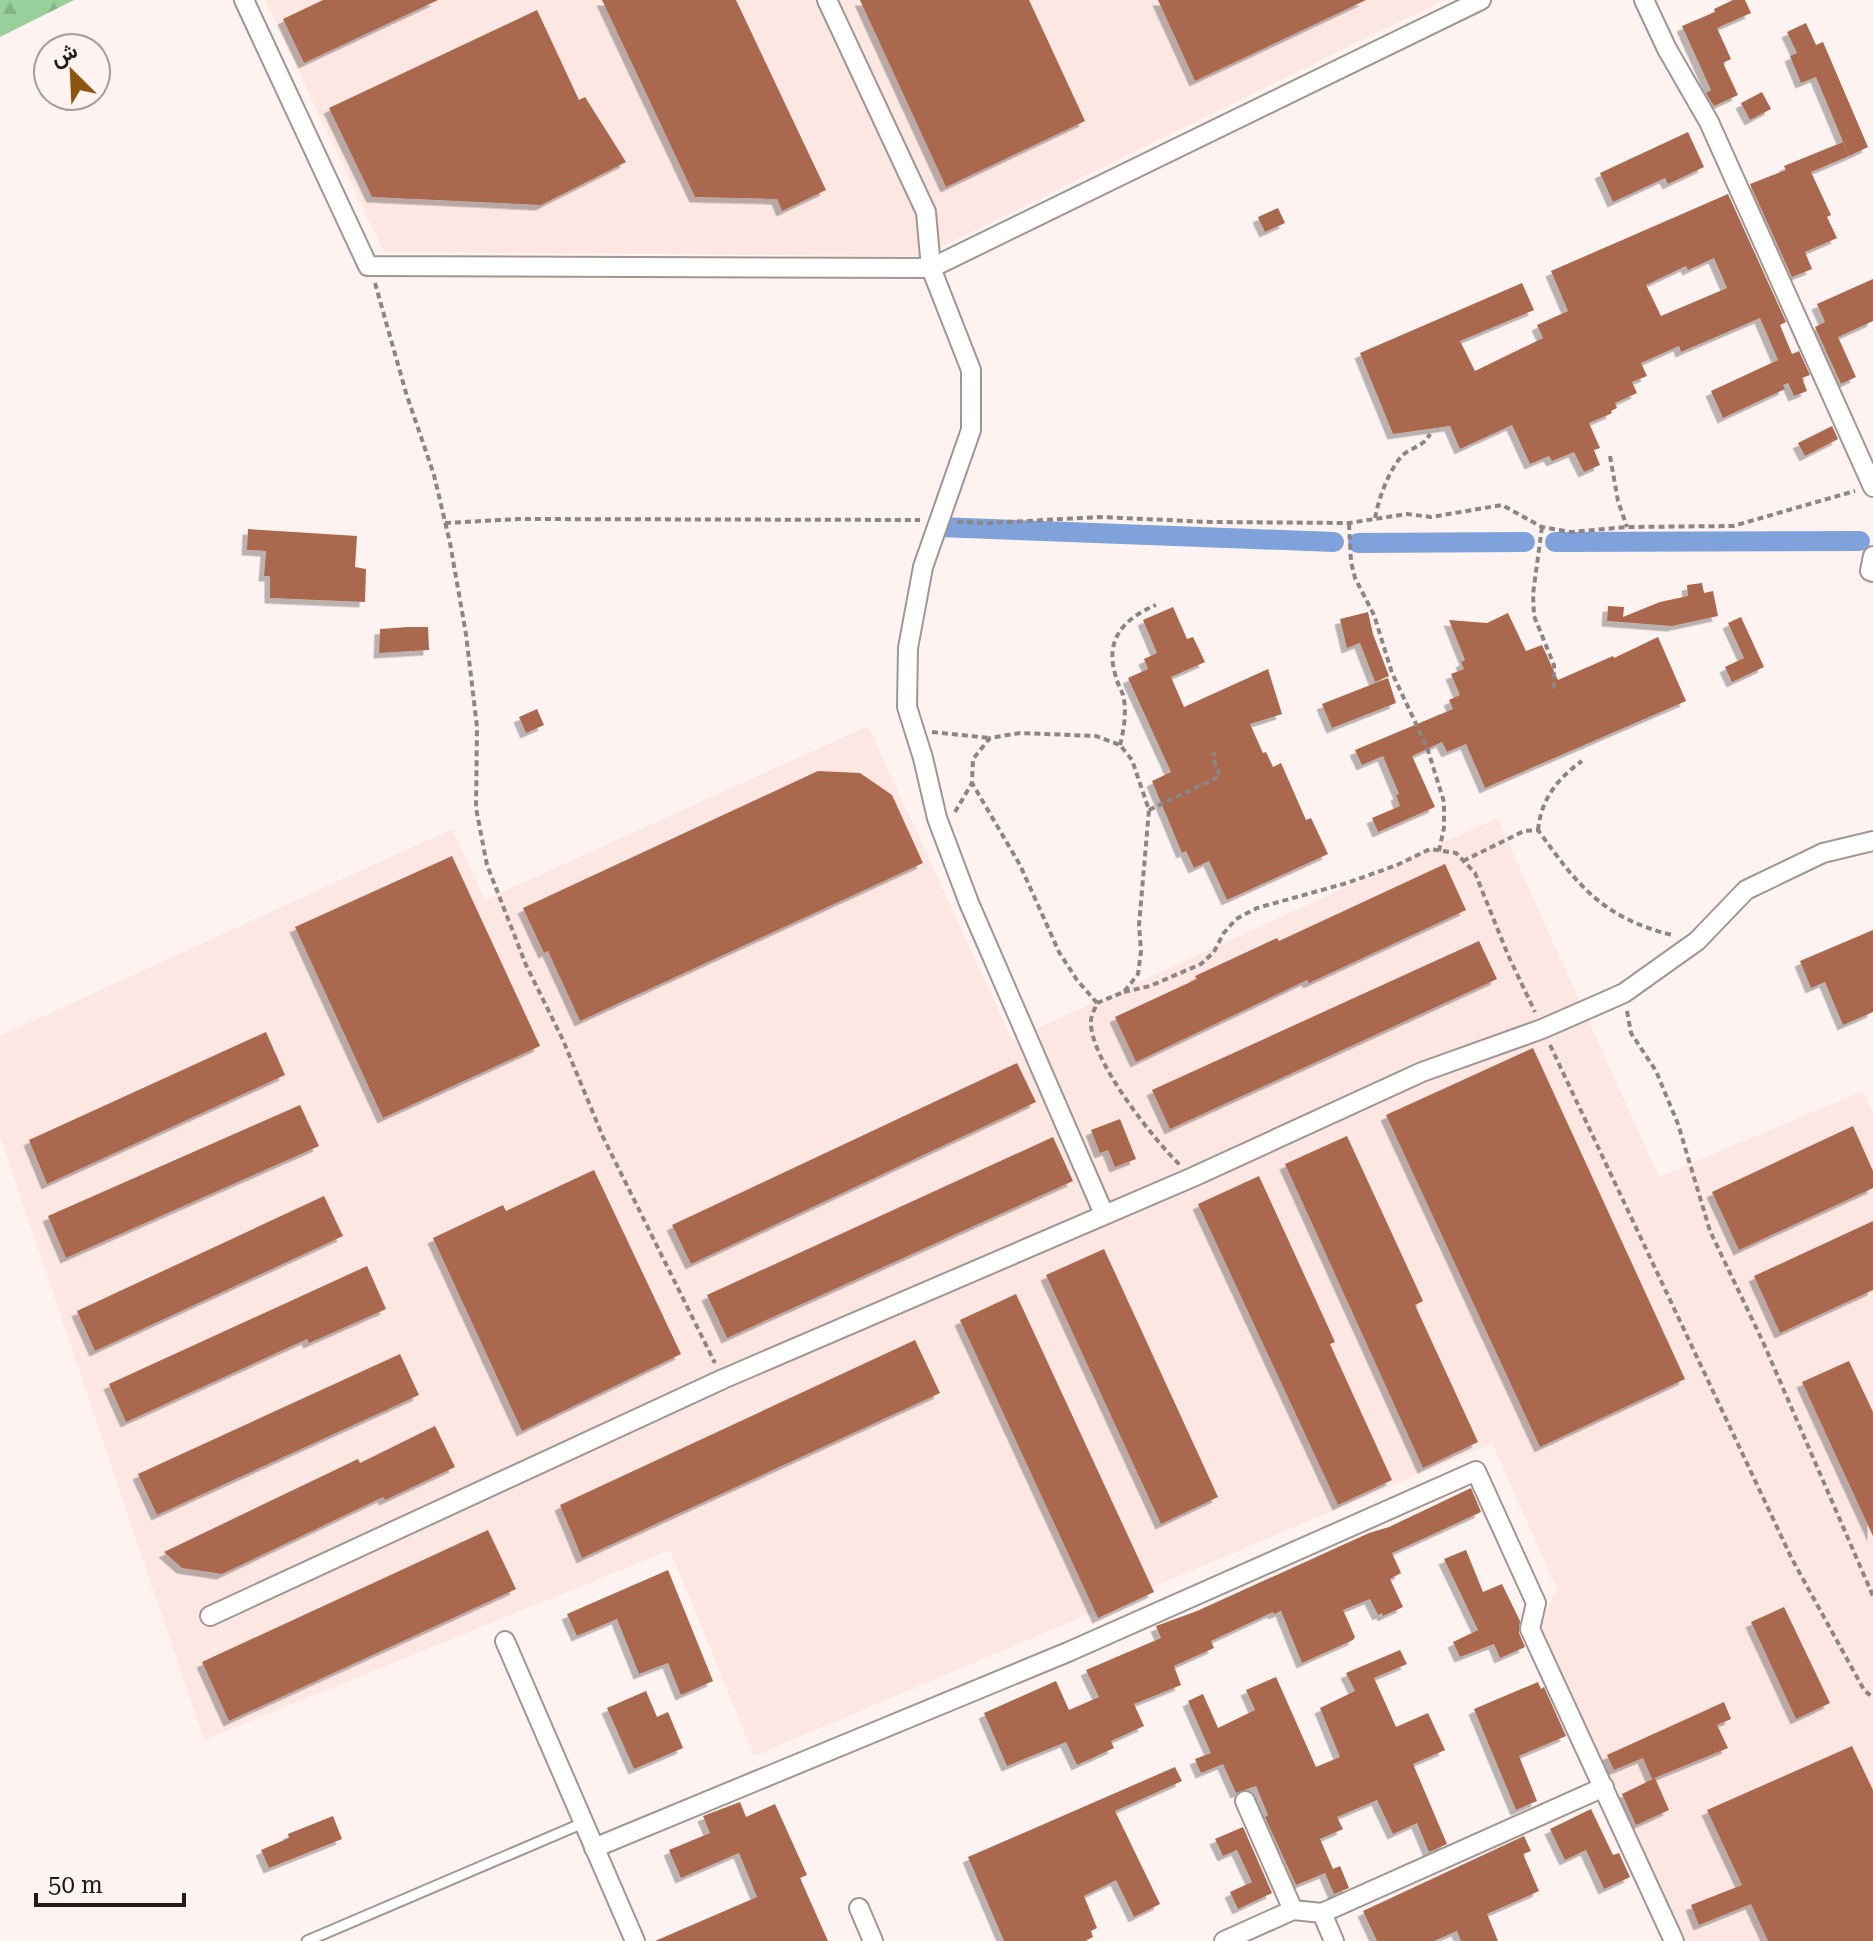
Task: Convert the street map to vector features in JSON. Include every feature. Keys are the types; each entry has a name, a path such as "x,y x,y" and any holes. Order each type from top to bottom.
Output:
{"street":[{"path":"244,0 368,266 931,268 1481,0"},
{"path":"827,0 926,212 931,268 971,370 971,430 923,567 908,648 907,707 942,830 969,903 1104,1214"},
{"path":"1644,0 1667,49 1709,122 1873,486"},
{"path":"1873,556 1870,571 1873,572"},
{"path":"210,1616 723,1379 1193,1177 1422,1072 1542,1029 1624,993 1697,941 1746,890 1823,853 1873,841"},
{"path":"594,1848 1068,1652 1476,1471 1536,1603 1530,1629 1674,1941"},
{"path":"505,1641 635,1941"},
{"path":"1224,1941 1293,1910 1322,1913 1604,1787"},
{"path":"1245,1801 1293,1910"},
{"path":"859,1908 873,1941"},
{"path":"1322,1913 1334,1941"}],"lane":[{"path":"307,1941 583,1823"}],"path":[{"path":"368,266 434,475 445,523 466,634 477,727 476,808 487,865 526,965 569,1052 603,1137 723,1379"},
{"path":"1375,518 1380,496 1401,458 1423,444 1430,434"},
{"path":"1610,456 1618,501 1627,527"},
{"path":"445,523 519,519 989,523 1100,517 1349,523 1407,514 1431,517 1502,505 1542,527 1571,532 1627,527 1733,526 1873,486"},
{"path":"1349,523 1355,578 1374,615 1392,673 1427,747 1444,802 1444,828 1439,851"},
{"path":"1542,527 1533,594 1534,616 1554,665 1554,692"},
{"path":"1120,745 1124,697 1114,669 1114,639 1137,613 1156,605"},
{"path":"910,718 925,731 990,738 1020,733 1096,736 1120,745 1132,760 1149,810 1138,974 1124,992"},
{"path":"942,830 972,783 973,759 990,738"},
{"path":"1149,810 1220,776 1213,758 1214,752"},
{"path":"1582,761 1555,783 1539,816 1538,830 1577,883 1612,913 1661,932 1697,941"},
{"path":"972,783 1020,865 1059,952 1097,1003"},
{"path":"1463,861 1524,831 1538,830"},
{"path":"1193,1177 1159,1145 1110,1075 1093,1037 1090,1018 1097,1003 1150,986 1201,964 1214,952 1223,934 1236,919 1257,908 1347,883 1430,849 1456,853 1475,873 1542,1029 1792,1559 1864,1690 1873,1698"},
{"path":"1624,993 1631,1033 1656,1071 1678,1124 1710,1231 1763,1342 1873,1596"}],"shaded area":[{"path":"265,0 1444,0 922,256 384,252"},
{"path":"868,726 1012,1040 1497,818 1659,1177 1863,1091 1873,1114 1873,1941 1678,1941 1537,1632 1557,1589 1492,1443 754,1756 670,1550 204,1740 0,1136 0,1036 452,829 485,900"}],"green space":[{"path":"0,0 74,0 0,37"}],"building":[{"path":"323,0 438,0 304,63 283,19"},
{"path":"602,0 736,0 826,190 782,211 777,199 695,197"},
{"path":"860,0 1029,0 1085,121 946,187"},
{"path":"1158,0 1366,0 1195,81"},
{"path":"1733,0 1745,0 1751,13 1717,28 1731,59 1723,63 1738,95 1714,106 1706,93 1711,90 1682,26 1715,12 1714,9"},
{"path":"537,10 579,100 585,97 626,162 541,205 372,197 329,108"},
{"path":"1806,23 1816,45 1823,42 1868,147 1849,156 1816,77 1801,83 1790,56 1797,53 1787,32"},
{"path":"1762,92 1771,109 1750,120 1741,103"},
{"path":"1688,132 1704,167 1668,184 1665,178 1613,202 1600,173"},
{"path":"1843,142 1849,156 1811,172 1831,215 1827,217 1837,238 1805,252 1812,269 1792,277 1750,184 1786,170 1784,166"},
{"path":"1728,194 1786,322 1780,325 1792,354 1799,351 1810,375 1802,378 1807,391 1794,396 1788,383 1783,385 1785,389 1723,418 1711,391 1778,360 1760,318 1681,352 1679,346 1641,363 1647,376 1632,382 1637,393 1615,403 1617,408 1612,413 1589,423 1600,448 1594,450 1600,465 1584,472 1574,452 1552,461 1549,456 1530,464 1512,425 1460,449 1450,426 1393,434 1360,353 1522,283 1534,310 1460,341 1475,371 1543,338 1537,325 1568,311 1551,271","holes":["1714,258 1727,288 1661,316 1646,285 1686,266 1688,270"]},
{"path":"1278,208 1285,223 1265,232 1258,217"},
{"path":"1873,279 1873,321 1838,337 1856,377 1841,384 1815,327 1825,322 1817,304"},
{"path":"1832,426 1838,439 1805,456 1798,443"},
{"path":"248,529 357,536 355,567 366,569 365,602 270,598 270,576 264,576 266,551 247,550"},
{"path":"1702,583 1704,593 1713,591 1718,616 1672,626 1607,621 1608,606 1624,607 1623,617 1660,602 1688,596 1687,585"},
{"path":"1173,607 1187,639 1193,637 1205,662 1171,677 1184,707 1268,669 1282,714 1250,724 1273,767 1281,763 1306,820 1311,818 1328,854 1227,900 1209,861 1194,868 1186,851 1182,853 1152,781 1171,772 1128,678 1148,669 1144,659 1157,653 1143,620"},
{"path":"1368,612 1389,676 1375,682 1360,643 1347,648 1340,619"},
{"path":"1508,613 1526,651 1542,645 1558,680 1658,637 1686,701 1485,788 1466,744 1447,752 1442,742 1412,756 1435,807 1378,832 1372,818 1400,806 1396,795 1399,794 1383,756 1362,765 1355,750 1453,709 1449,700 1460,695 1451,674 1464,669 1461,662 1465,660 1449,620 1487,623"},
{"path":"1741,617 1764,667 1732,682 1725,667 1744,658 1728,623"},
{"path":"428,627 429,650 379,653 380,629"},
{"path":"1388,678 1396,703 1332,728 1322,704"},
{"path":"537,709 544,725 526,733 519,717"},
{"path":"818,771 860,773 892,795 923,863 580,1021 548,951 544,953 523,908"},
{"path":"452,856 540,1046 383,1118 295,927"},
{"path":"1445,864 1466,910 1309,983 1307,980 1136,1062 1115,1017 1197,979 1195,976 1277,938 1279,941"},
{"path":"1873,930 1873,1012 1843,1025 1825,982 1811,988 1800,961"},
{"path":"1479,941 1497,979 1170,1129 1152,1090"},
{"path":"266,1032 285,1075 47,1184 29,1140"},
{"path":"1533,1048 1685,1379 1540,1447 1386,1115"},
{"path":"1017,1063 1036,1102 691,1264 672,1225"},
{"path":"300,1105 319,1146 66,1258 48,1216"},
{"path":"1120,1119 1136,1159 1115,1167 1108,1150 1100,1153 1091,1130"},
{"path":"1853,1126 1873,1171 1873,1188 1739,1250 1712,1192"},
{"path":"1347,1136 1423,1301 1415,1305 1478,1442 1423,1468 1285,1164"},
{"path":"1053,1137 1073,1181 727,1338 707,1295"},
{"path":"594,1170 681,1354 522,1431 433,1238 503,1205 506,1211"},
{"path":"1259,1176 1335,1342 1330,1344 1392,1480 1338,1505 1198,1204"},
{"path":"324,1196 343,1236 95,1351 77,1311"},
{"path":"1873,1221 1873,1290 1780,1333 1754,1276"},
{"path":"1104,1249 1218,1497 1161,1524 1046,1275"},
{"path":"367,1266 386,1309 309,1343 307,1339 126,1422 109,1384"},
{"path":"1016,1294 1154,1592 1098,1618 960,1320"},
{"path":"915,1340 940,1393 582,1558 560,1505"},
{"path":"400,1354 419,1395 157,1515 138,1474"},
{"path":"1849,1361 1873,1412 1873,1536 1802,1382"},
{"path":"435,1426 455,1467 385,1500 383,1497 222,1574 182,1568 164,1552 358,1459 360,1463"},
{"path":"1471,1488 1481,1512 1392,1553 1401,1573 1390,1579 1403,1607 1383,1616 1382,1613 1378,1615 1370,1599 1343,1610 1355,1637 1353,1640 1302,1663 1281,1611 1273,1612 1211,1641 1214,1648 1174,1666 1181,1685 1134,1704 1144,1726 1111,1741 1114,1748 1077,1765 1066,1742 1007,1766 984,1713 1056,1681 1069,1710 1099,1697 1086,1670 1161,1638 1156,1626 1389,1527"},
{"path":"488,1530 516,1589 229,1721 202,1662"},
{"path":"1466,1550 1483,1592 1502,1584 1520,1621 1519,1633 1525,1647 1500,1658 1494,1644 1460,1657 1453,1642 1478,1630 1444,1559"},
{"path":"668,1570 713,1681 681,1695 668,1663 639,1674 617,1619 577,1636 567,1614"},
{"path":"1784,1607 1830,1703 1796,1719 1751,1622"},
{"path":"1400,1650 1407,1664 1374,1678 1396,1727 1428,1713 1445,1750 1413,1764 1447,1844 1429,1852 1417,1823 1393,1834 1377,1800 1337,1817 1343,1829 1320,1839 1333,1869 1340,1866 1349,1888 1334,1894 1325,1873 1296,1885 1265,1817 1268,1815 1256,1786 1236,1793 1223,1764 1201,1773 1195,1759 1211,1753 1188,1701 1203,1694 1218,1728 1255,1710 1246,1690 1276,1677 1316,1767 1340,1757 1320,1708 1355,1691 1346,1673"},
{"path":"1538,1682 1541,1689 1544,1687 1566,1736 1519,1756 1537,1801 1516,1810 1474,1709"},
{"path":"646,1691 657,1717 668,1712 683,1748 634,1769 607,1708"},
{"path":"1724,1702 1731,1719 1717,1725 1728,1748 1652,1779 1643,1758 1614,1770 1607,1755"},
{"path":"1852,1746 1873,1790 1873,1941 1768,1941 1751,1904 1699,1925 1691,1905 1742,1885 1707,1810"},
{"path":"1175,1767 1182,1781 1115,1811 1160,1904 1134,1917 1116,1880 1084,1896 1097,1928 1091,1931 1093,1937 1085,1941 1004,1941 968,1857"},
{"path":"1655,1778 1669,1810 1636,1825 1622,1794"},
{"path":"740,1802 746,1817 775,1804 807,1875 800,1878 828,1941 655,1941 757,1897 739,1853 681,1878 669,1850 710,1833 703,1816"},
{"path":"1591,1809 1613,1855 1619,1853 1630,1877 1604,1889 1586,1850 1565,1860 1550,1829"},
{"path":"333,1816 342,1839 269,1868 261,1850 289,1838 288,1834"},
{"path":"1243,1827 1272,1893 1238,1909 1230,1892 1252,1882 1237,1850 1223,1856 1215,1839"},
{"path":"1524,1836 1531,1851 1523,1854 1539,1891 1487,1914 1498,1941 1461,1941 1457,1931 1434,1941 1377,1941 1363,1911"}],"waterway":[{"path":"939,527 1334,542"},
{"path":"1555,542 1860,541"},
{"path":"1358,543 1525,542"}]}
